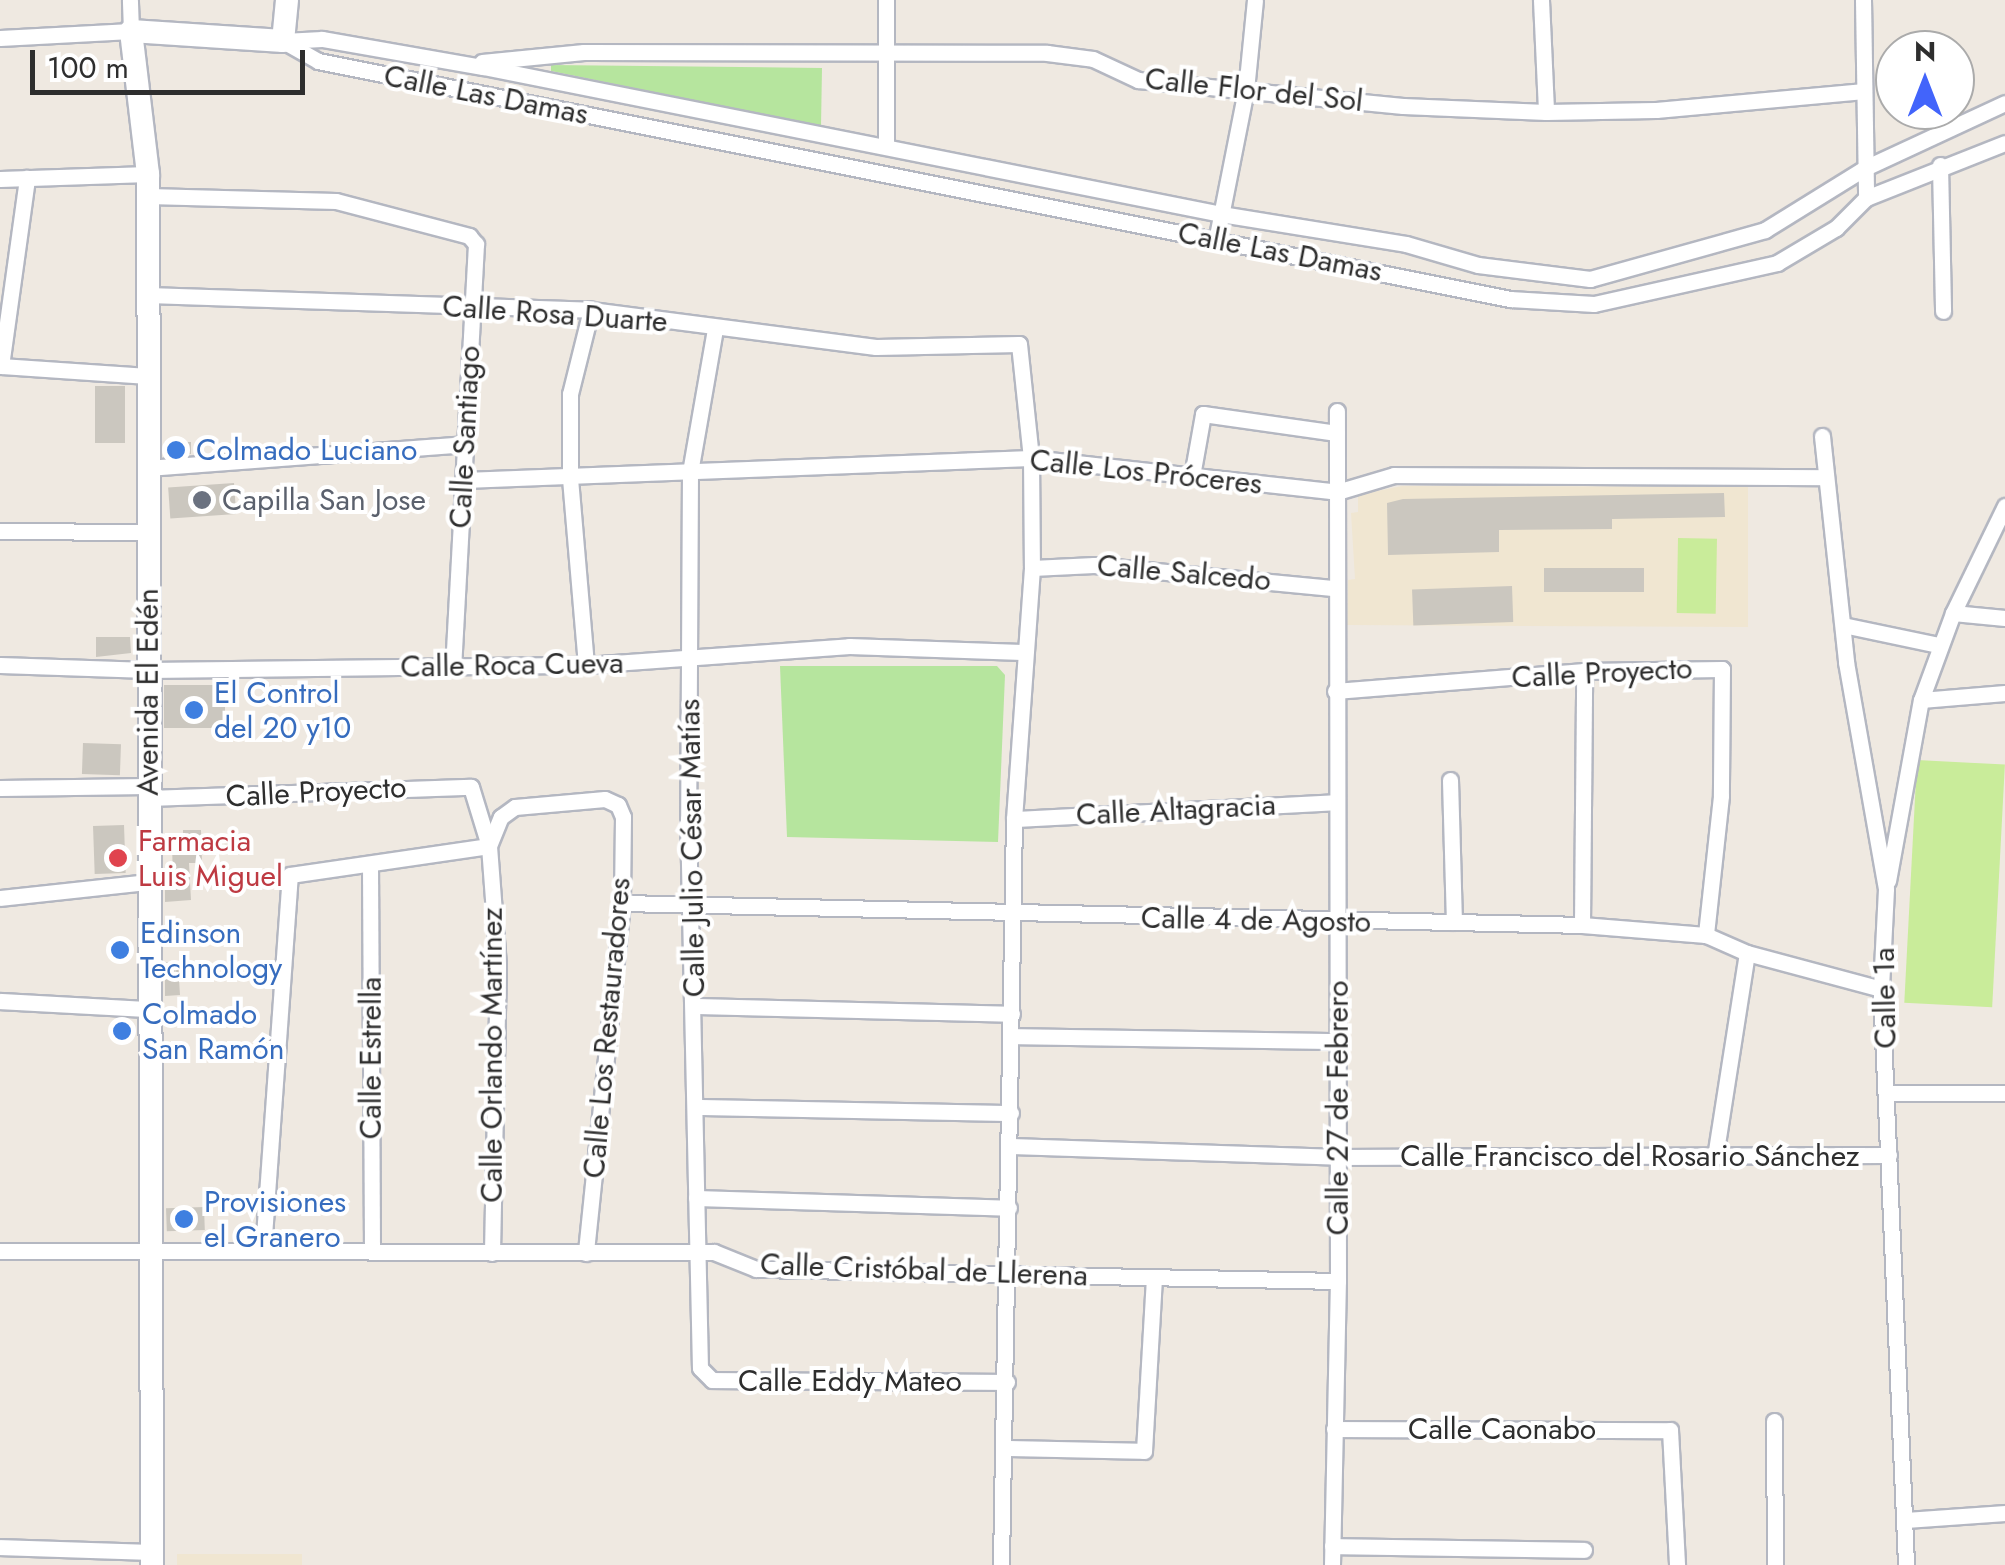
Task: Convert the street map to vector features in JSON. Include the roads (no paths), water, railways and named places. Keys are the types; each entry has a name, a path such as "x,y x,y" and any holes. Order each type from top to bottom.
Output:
{"street":[{"name":"Avenida El Edén","path":"130,0 148,185 152,1559"},
{"path":"0,38 131,31 283,41 287,0"},
{"path":"886,0 886,146"},
{"path":"1216,241 1246,90 1255,0"},
{"path":"1540,0 1546,112"},
{"path":"1862,0 1866,198"},
{"name":"Calle Las Damas","path":"283,41 322,40 468,64 1221,214 1406,244 1478,265 1590,279 1766,230 1866,168 2005,103"},
{"name":"Calle Las Damas","path":"283,41 318,61 1510,298 1594,304 1777,262 1836,228 1866,198 1940,165 2005,143"},
{"name":"Calle Flor del Sol","path":"468,64 584,52 1047,53 1093,59 1138,80 1403,106 1546,112 1656,110 1864,91"},
{"path":"1940,165 1943,311"},
{"path":"27,178 0,366 148,376"},
{"path":"1047,204 1052,178"},
{"name":"Calle Santiago","path":"0,179 148,185 336,201 469,236 478,255 452,666"},
{"path":"1590,279 1594,304"},
{"name":"Calle Rosa Duarte","path":"148,295 592,310 876,347 1020,344 1031,458"},
{"path":"586,665 570,477 570,394 592,310"},
{"name":"Calle Julio César Matías","path":"700,1368 691,904 690,472 715,329"},
{"name":"Calle 27 de Febrero","path":"1332,1565 1339,1157 1334,691 1337,411"},
{"path":"1192,476 1197,422 1211,412 1337,434"},
{"name":"Calle 1a","path":"1822,436 1843,625 1886,890 1881,989 1906,1565"},
{"path":"148,468 466,444"},
{"path":"1002,1565 1014,820 1022,652 1032,568 1031,458"},
{"name":"Calle Los Próceres","path":"464,480 1031,458 1337,492 1394,475 1825,477"},
{"path":"1886,890 1920,700 1953,613 2005,506"},
{"path":"0,531 148,532"},
{"name":"Calle Salcedo","path":"1032,568 1113,566 1335,588"},
{"path":"1953,613 2005,618"},
{"path":"1843,625 1940,645"},
{"name":"Calle Roca Cueva","path":"0,666 148,670 586,665 690,661 829,647 1022,652"},
{"name":"Calle Proyecto","path":"1334,691 1584,672 1722,669 1721,796 1706,936"},
{"path":"1582,924 1584,672"},
{"path":"1920,700 2005,693"},
{"path":"1450,780 1454,922"},
{"name":"Calle Proyecto","path":"0,788 346,796 460,783 476,799"},
{"name":"Calle Orlando Martínez","path":"476,799 488,846 498,965 492,1253"},
{"name":"Calle Los Restauradores","path":"488,846 502,817 528,803 605,799 618,805 622,902 586,1253"},
{"name":"Calle Altagracia","path":"1014,820 1337,802"},
{"path":"262,1250 287,883 298,870 370,866 488,846"},
{"name":"Calle Estrella","path":"370,866 372,1250"},
{"path":"0,898 148,882"},
{"name":"Calle 4 de Agosto","path":"622,902 1338,923 1582,924 1706,936 1748,954 1881,989"},
{"path":"1716,1158 1748,954"},
{"path":"0,1001 148,1009"},
{"path":"694,1006 1012,1014"},
{"path":"1012,1036 1338,1042"},
{"path":"1888,1093 2005,1092"},
{"path":"696,1107 1011,1113"},
{"name":"Calle Francisco del Rosario Sánchez","path":"1011,1146 1339,1157 1889,1155"},
{"path":"696,1198 1009,1208"},
{"name":"Calle Cristóbal de Llerena","path":"0,1251 696,1253 735,1258 756,1270 1338,1281"},
{"path":"1004,1448 1144,1451 1154,1278"},
{"name":"Calle Eddy Mateo","path":"700,1368 712,1380 1006,1382"},
{"path":"1774,1421 1775,1565"},
{"name":"Calle Caonabo","path":"1334,1429 1670,1430 1676,1565"},
{"path":"1906,1520 2005,1513"},
{"path":"0,1546 152,1559"},
{"path":"1332,1546 1584,1550"}],"place":[{"name":"Colmado Luciano","path":"176,450"},
{"name":"Capilla San Jose","path":"202,500"},
{"name":"El Control del 20 y10","path":"194,710"},
{"name":"Farmacia Luis Miguel","path":"118,858"},
{"name":"Edinson Technology","path":"120,950"},
{"name":"Colmado San Ramón","path":"122,1031"},
{"name":"Provisiones el Granero","path":"184,1219"}]}
